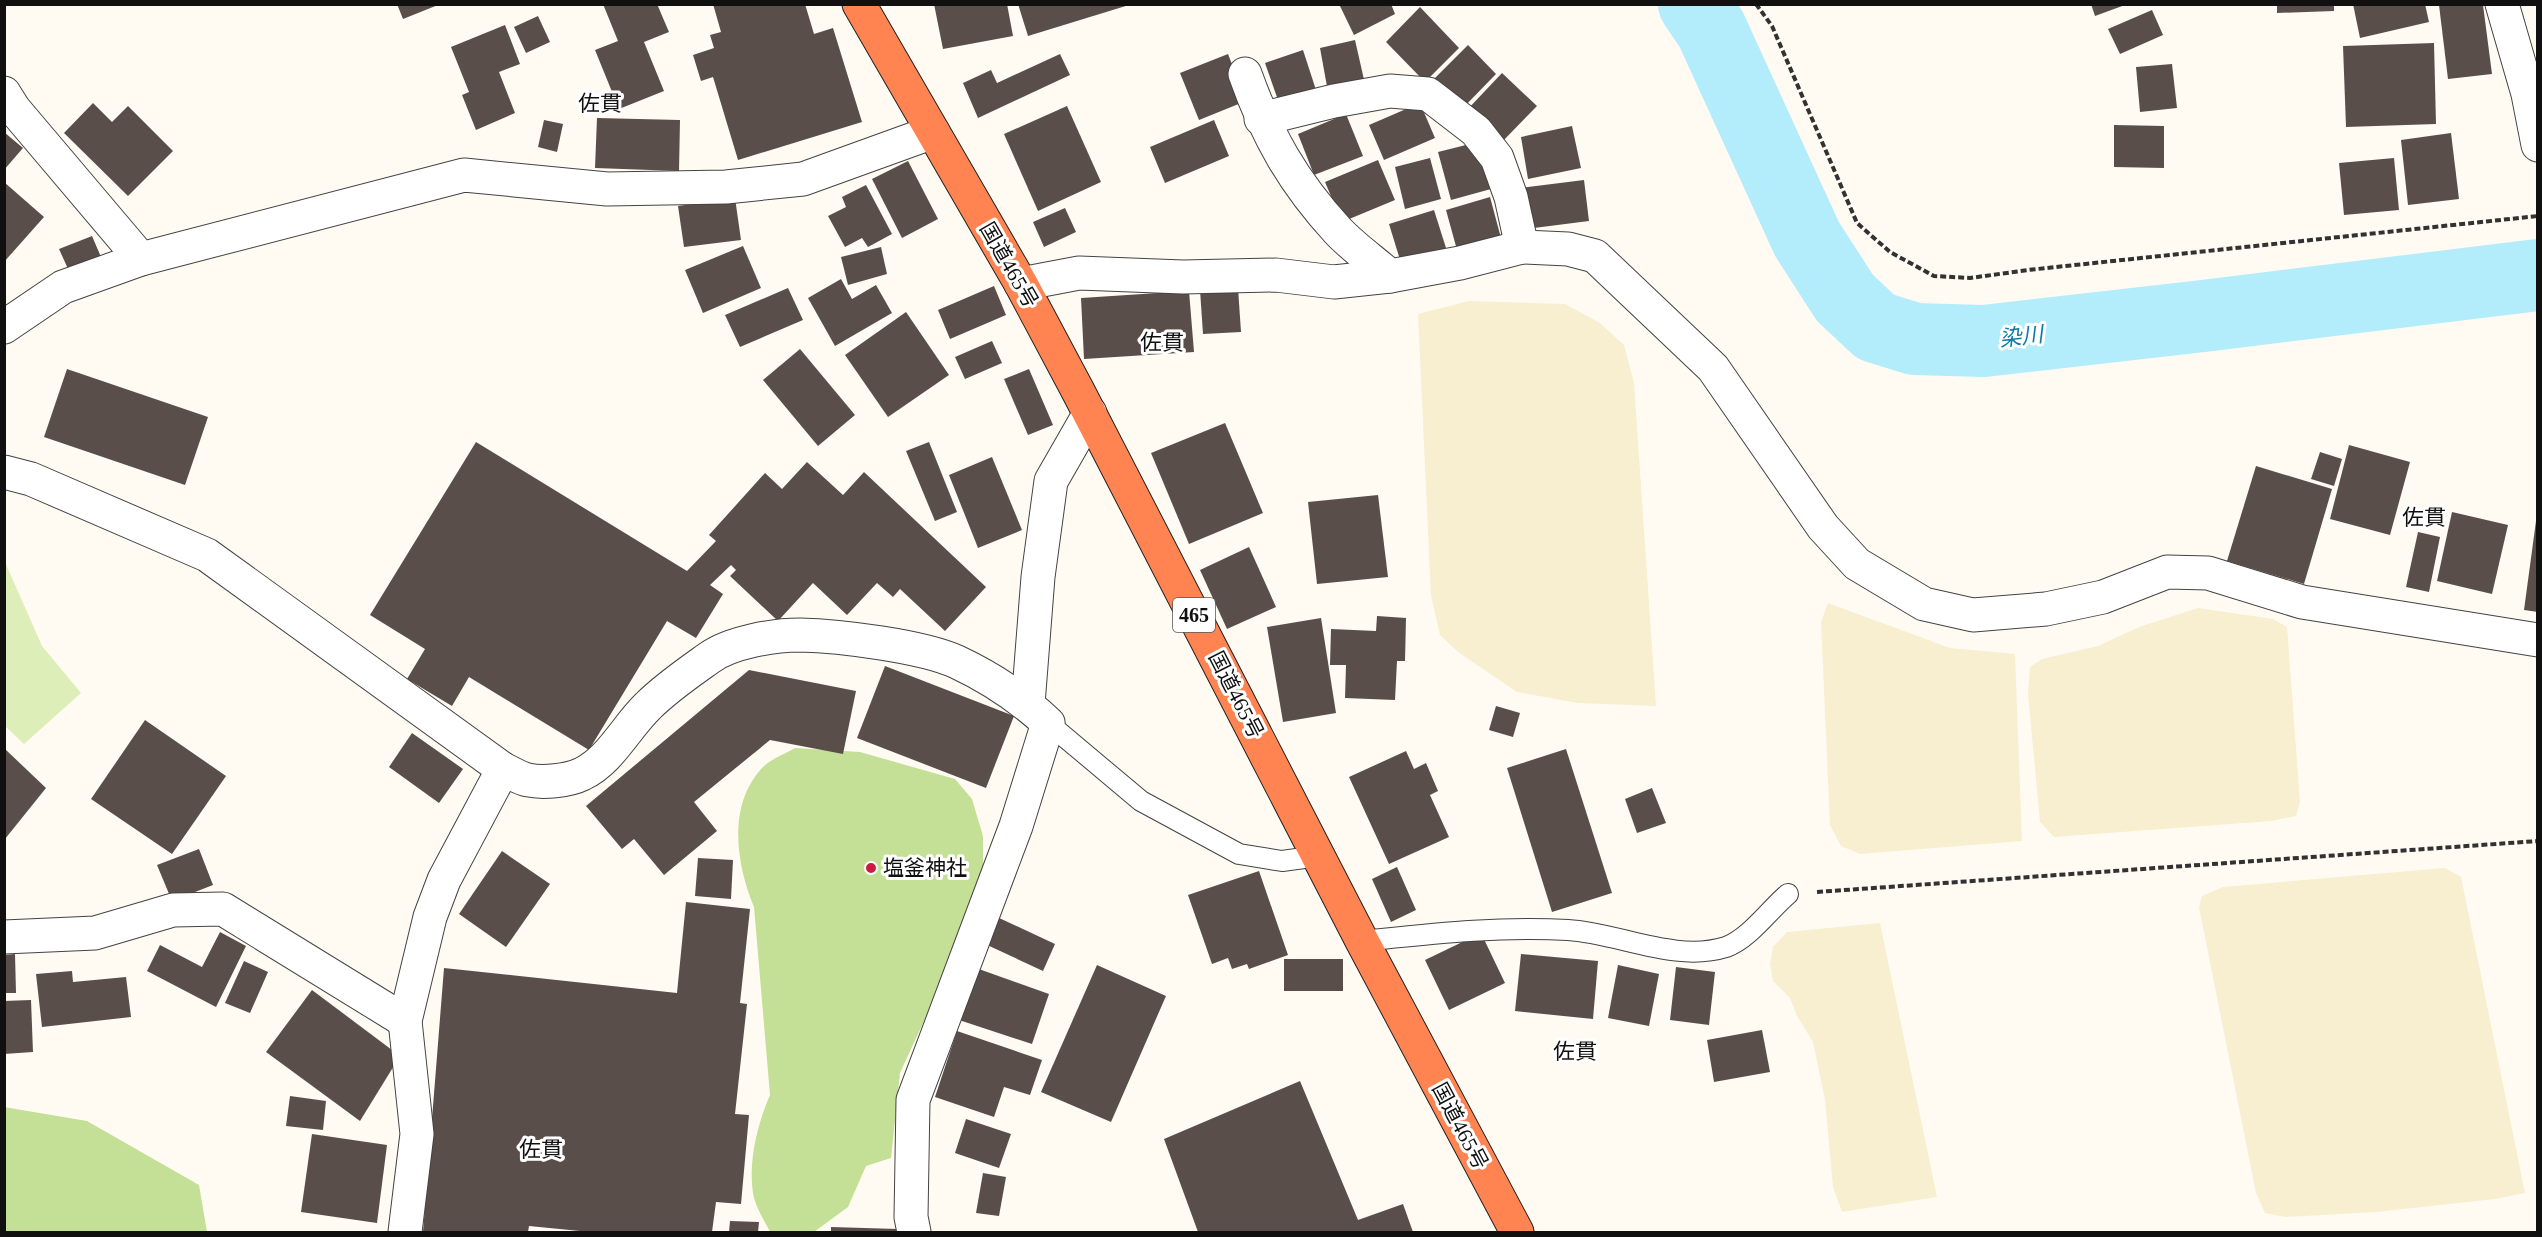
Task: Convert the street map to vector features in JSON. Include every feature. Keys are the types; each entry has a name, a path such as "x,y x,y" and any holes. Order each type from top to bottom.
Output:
{"highway":[{"name":"国道465号","path":"859,4 1021,284 1090,413 1362,941 1517,1233"}],"street":[{"path":"2502,4 2528,94 2538,145"},
{"path":"1245,74 1261,119 1293,175 1339,232 1390,276"},
{"path":"1261,119 1334,101 1390,91 1428,94 1476,131 1497,158 1511,197 1522,247"},
{"path":"4,93 14,109 141,259"},
{"path":"4,327 63,286 141,259 464,175 607,189 726,187 803,179 933,132"},
{"path":"1021,284 1078,273 1183,277 1276,275 1334,282 1390,276 1460,263 1522,247 1568,249 1595,256 1713,368 1822,527 1857,564 1924,604 1973,615 2046,609 2103,597 2167,572 2208,573 2302,602 2538,640"},
{"path":"914,1233 911,1217 913,1100 1016,825 1038,714 1038,577 1051,481 1090,413"},
{"path":"4,472 31,479 207,555 503,768 527,780 558,780 582,774 605,757 648,706 683,676 712,656 756,639 800,635 902,647 955,661 1004,686 1038,714"},
{"path":"405,1233 417,1134 405,1021 430,917 437,898 461,845 503,768"},
{"path":"4,937 95,933 173,910 223,909 405,1021"}],"lane":[{"path":"1038,714 1141,801 1239,854 1282,861 1319,856"},
{"path":"1362,941 1468,930 1570,930 1701,952 1728,946 1752,930 1770,909 1788,894"}],"path":[{"path":"1756,4 1773,26 1857,223 1890,252 1934,276 1970,278 2538,216"},
{"path":"1788,894 2538,841"}],"shaded area":[{"path":"1469,301 1565,304 1600,323 1624,345 1634,383 1656,706 1578,703 1517,692 1458,652 1440,635 1431,596 1418,314"},
{"path":"1828,603 1950,648 2015,654 2022,841 1860,854 1841,846 1830,825 1821,622"},
{"path":"2198,608 2273,619 2287,627 2300,802 2296,816 2271,821 2054,837 2040,822 2028,694 2030,667 2042,659 2098,646 2139,627"},
{"path":"2445,868 2461,877 2525,1193 2495,1199 2376,1212 2286,1217 2265,1213 2256,1193 2199,907 2202,896 2223,887"},
{"path":"1880,923 1937,1197 1842,1212 1833,1187 1825,1100 1813,1042 1797,1016 1790,998 1773,981 1770,964 1773,947 1787,932"}],"green space":[{"path":"5,562 42,646 81,693 24,744 5,726"},
{"path":"795,748 860,752 955,779 972,799 983,836 983,877 941,984 900,1073 891,1158 866,1166 848,1207 814,1232 770,1232 755,1202 752,1185 755,1145 770,1095 754,907 739,854 738,835 744,798 752,782 766,764"},
{"path":"4,1107 87,1121 199,1185 207,1232 5,1232"}],"building":[{"path":"397,4 438,4 438,5 403,19"},
{"path":"603,4 657,4 669,32 644,42 664,91 619,109 595,50 618,41"},
{"path":"713,4 805,4 814,34 833,28 862,122 738,160 713,77 701,81 693,55 714,48 710,35 721,32"},
{"path":"934,4 1007,4 1013,36 943,49"},
{"path":"1018,4 1129,4 1129,5 1028,36"},
{"path":"1339,4 1391,4 1395,14 1354,35"},
{"path":"2091,4 2125,4 2125,5 2095,16"},
{"path":"2277,4 2334,4 2334,11 2277,13"},
{"path":"2353,4 2425,4 2429,22 2360,38"},
{"path":"2439,5 2483,5 2492,74 2448,79"},
{"path":"1420,7 1459,48 1425,82 1386,42"},
{"path":"2152,10 2163,35 2120,54 2108,29"},
{"path":"538,16 550,42 526,53 514,27"},
{"path":"505,25 520,64 499,72 515,113 476,130 462,95 469,92 451,47"},
{"path":"1355,40 1365,84 1328,92 1320,48"},
{"path":"2434,43 2436,124 2346,127 2343,46"},
{"path":"1468,45 1496,74 1460,111 1430,83"},
{"path":"1303,50 1316,90 1279,103 1265,63"},
{"path":"1060,54 1070,75 978,118 963,83 991,70 997,83"},
{"path":"1228,54 1246,101 1199,120 1180,73"},
{"path":"2172,64 2177,108 2140,112 2136,67"},
{"path":"1502,73 1537,106 1500,144 1466,111"},
{"path":"93,103 112,122 128,106 173,151 128,196 64,133"},
{"path":"1420,103 1435,138 1384,160 1369,125"},
{"path":"1067,106 1101,182 1038,211 1004,134"},
{"path":"1346,114 1363,156 1314,175 1298,134"},
{"path":"597,118 680,120 679,171 595,168"},
{"path":"544,120 563,124 557,152 538,147"},
{"path":"1214,120 1229,156 1165,183 1150,147"},
{"path":"2114,125 2164,126 2164,168 2114,167"},
{"path":"1572,126 1581,168 1528,179 1521,137"},
{"path":"4,132 23,148 4,170"},
{"path":"2451,133 2459,199 2408,205 2401,140"},
{"path":"1478,142 1491,189 1451,200 1438,152"},
{"path":"1430,158 1441,199 1405,209 1395,167"},
{"path":"2394,158 2399,210 2344,215 2339,163"},
{"path":"1378,160 1395,200 1342,222 1325,182"},
{"path":"908,161 938,219 902,238 872,179"},
{"path":"1584,180 1589,221 1526,229 1520,188"},
{"path":"4,182 44,217 4,262"},
{"path":"866,185 892,234 868,247 862,238 845,247 828,216 846,207 842,197"},
{"path":"1490,197 1501,238 1457,250 1446,210"},
{"path":"735,198 741,240 684,247 678,206"},
{"path":"1065,208 1076,232 1044,247 1033,222"},
{"path":"1434,210 1446,248 1401,263 1389,224"},
{"path":"92,236 101,257 69,271 59,249"},
{"path":"743,246 761,288 703,313 685,270"},
{"path":"881,247 887,274 848,285 841,257"},
{"path":"841,279 852,299 876,285 892,313 835,346 808,298"},
{"path":"994,286 1006,315 950,339 938,310"},
{"path":"788,288 803,320 740,347 725,315"},
{"path":"1238,288 1241,332 1203,334 1200,290"},
{"path":"1189,291 1194,352 1084,359 1081,298"},
{"path":"906,312 949,375 888,417 845,355"},
{"path":"992,341 1002,363 965,379 955,357"},
{"path":"800,349 855,415 818,446 763,380"},
{"path":"67,369 208,417 185,485 44,437"},
{"path":"1029,369 1053,425 1028,435 1004,379"},
{"path":"1225,423 1263,513 1189,544 1151,453"},
{"path":"476,442 687,571 716,541 709,535 765,473 782,489 807,462 843,495 864,472 986,587 945,631 900,589 893,597 877,583 847,615 813,583 778,621 730,576 736,570 731,565 710,585 723,594 696,638 667,621 589,750 469,677 452,706 407,679 425,649 370,615"},
{"path":"929,442 957,512 935,521 906,451"},
{"path":"2349,445 2410,462 2390,535 2330,519"},
{"path":"2320,452 2342,459 2334,486 2311,479"},
{"path":"992,457 1022,530 978,548 949,475"},
{"path":"2256,466 2332,489 2304,584 2227,561"},
{"path":"1378,495 1388,577 1317,584 1308,502"},
{"path":"2452,512 2508,525 2492,594 2437,581"},
{"path":"2536,521 2538,521 2538,612 2524,610"},
{"path":"2418,532 2440,537 2429,592 2406,587"},
{"path":"1249,547 1276,607 1227,629 1200,570"},
{"path":"1377,616 1406,618 1405,661 1397,661 1395,700 1345,698 1346,665 1330,665 1331,629 1376,631"},
{"path":"1321,618 1336,713 1283,722 1267,627"},
{"path":"885,666 1014,716 986,788 857,738"},
{"path":"749,670 856,691 843,754 770,740 694,802 717,831 664,875 634,839 622,849 586,806"},
{"path":"1496,706 1520,713 1513,737 1489,730"},
{"path":"145,720 226,776 172,854 91,799"},
{"path":"412,733 463,769 439,803 389,767"},
{"path":"5,749 46,788 5,839"},
{"path":"1566,749 1612,893 1552,912 1507,768"},
{"path":"1406,751 1414,769 1426,763 1438,791 1430,795 1449,837 1389,864 1349,777"},
{"path":"1652,788 1666,823 1637,833 1625,799"},
{"path":"199,849 213,885 172,901 157,865"},
{"path":"502,851 550,884 506,947 459,914"},
{"path":"698,858 733,860 731,899 695,896"},
{"path":"1397,867 1416,910 1391,922 1372,879"},
{"path":"1259,871 1288,955 1249,969 1247,964 1232,969 1228,958 1212,964 1188,895"},
{"path":"686,902 750,909 740,1003 747,1004 735,1114 749,1115 741,1204 716,1202 712,1232 590,1232 529,1226 528,1232 423,1232 444,968 677,993"},
{"path":"997,917 1055,944 1043,971 985,944"},
{"path":"220,932 246,946 216,1007 147,971 160,945 202,967"},
{"path":"1481,933 1505,983 1449,1010 1425,960"},
{"path":"15,954 16,993 4,993 4,955"},
{"path":"1521,954 1598,961 1593,1019 1515,1011"},
{"path":"1284,959 1343,959 1343,991 1284,991"},
{"path":"244,961 268,972 250,1013 225,1003"},
{"path":"1097,965 1166,996 1111,1122 1041,1092"},
{"path":"1618,965 1659,974 1649,1026 1608,1018"},
{"path":"1676,967 1715,972 1709,1025 1670,1020"},
{"path":"976,968 1049,994 1032,1044 959,1020"},
{"path":"72,971 73,982 126,977 131,1017 42,1027 36,974"},
{"path":"312,990 400,1056 360,1121 266,1052"},
{"path":"31,1000 33,1052 4,1054 4,1001"},
{"path":"1762,1030 1770,1072 1714,1082 1707,1040"},
{"path":"957,1031 1042,1060 1030,1095 1004,1087 994,1117 935,1097"},
{"path":"1300,1081 1358,1220 1403,1204 1413,1232 1198,1232 1164,1139"},
{"path":"290,1096 326,1101 323,1130 286,1126"},
{"path":"966,1119 1011,1134 999,1168 955,1153"},
{"path":"312,1134 387,1145 377,1223 301,1212"},
{"path":"983,1173 1006,1177 999,1216 976,1213"},
{"path":"730,1221 759,1222 758,1232 729,1232"},
{"path":"831,1227 898,1229 898,1232 831,1232"}],"waterway":[{"name":"染川","path":"1694,4 1711,29 1807,239 1845,298 1876,327 1915,339 1984,341 2538,275"}],"place":[{"name":"塩釜神社","path":"871,868"}],"district":[{"name":"佐貫","path":"600,103"},
{"name":"佐貫","path":"1162,342"},
{"name":"佐貫","path":"2424,517"},
{"name":"佐貫","path":"1575,1051"},
{"name":"佐貫","path":"541,1149"}]}
